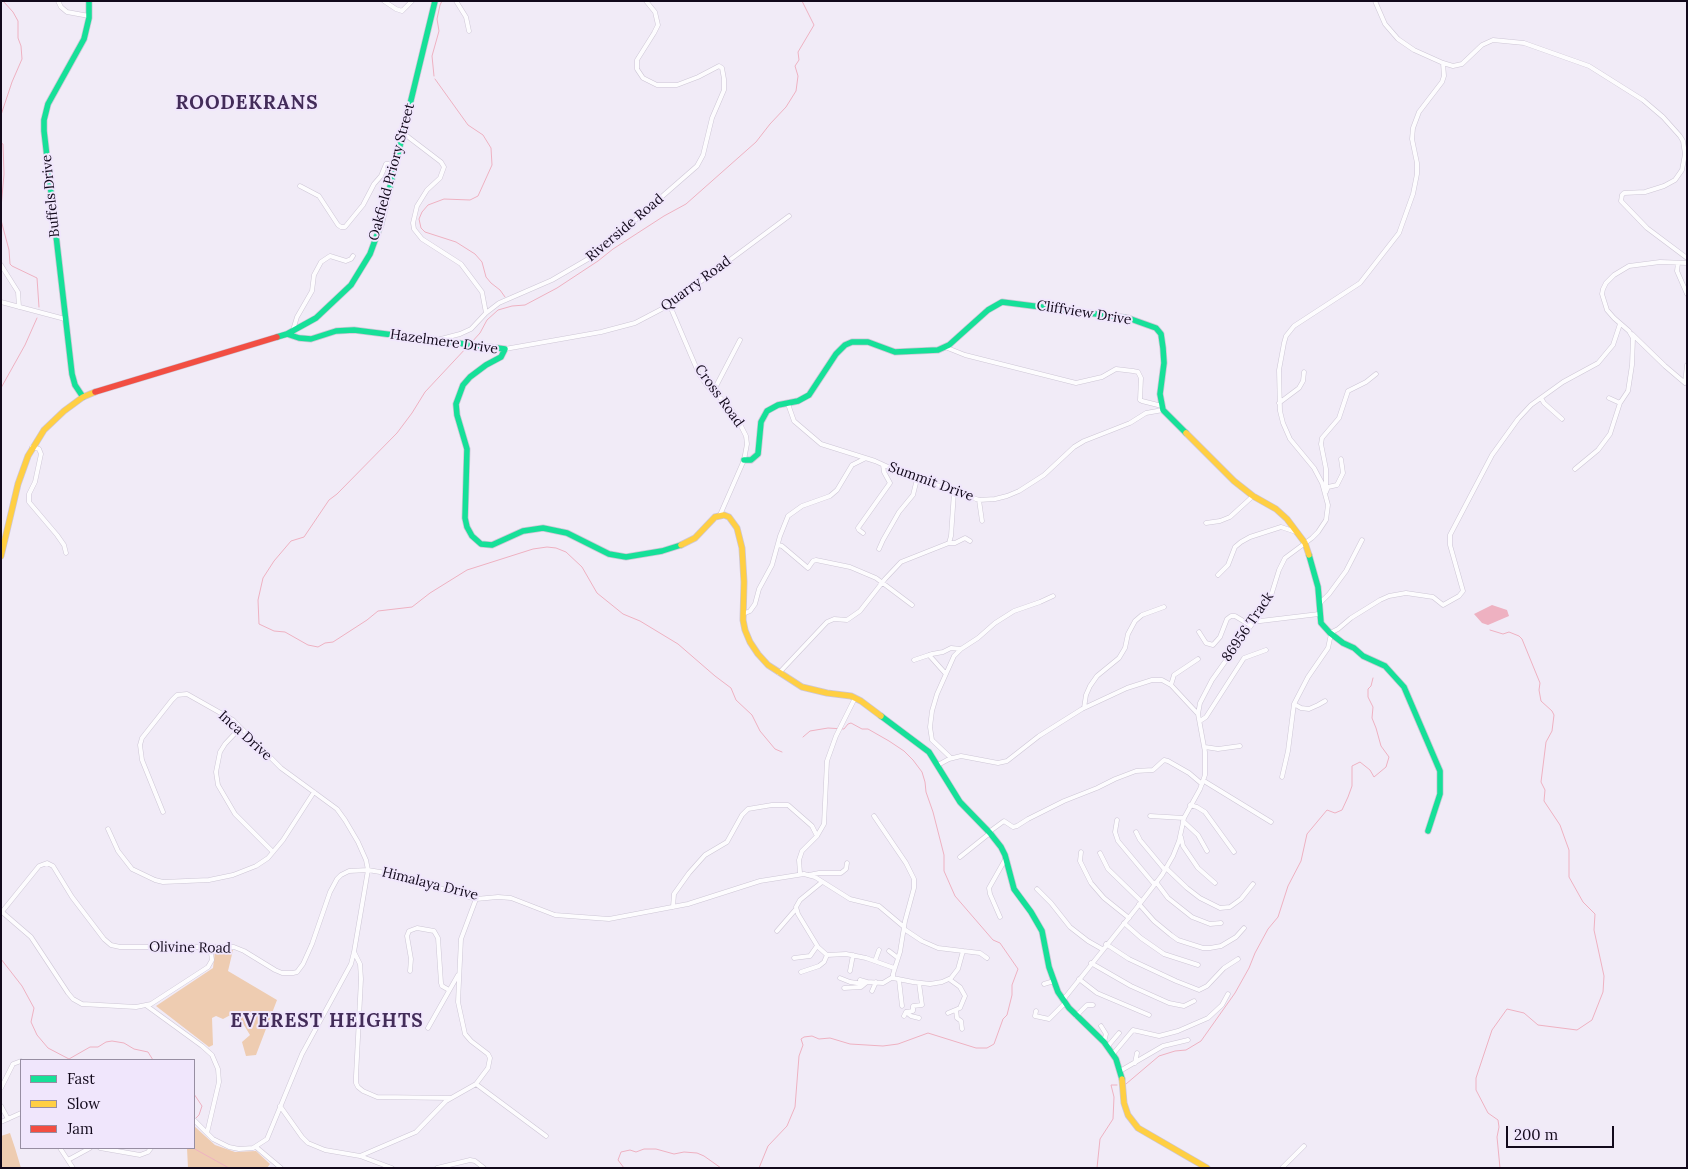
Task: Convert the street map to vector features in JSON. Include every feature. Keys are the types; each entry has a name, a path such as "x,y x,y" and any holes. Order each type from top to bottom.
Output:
{"street":[{"path":"58,1 61,7 68,12 89,16"},
{"name":"Buffels Drive","path":"83,397 73,380 44,120 51,98 81,47 87,29 89,1"},
{"path":"384,1 402,11 412,1"},
{"name":"Oakfield Priory Street","path":"1,556 18,484 32,447 44,430 72,404 83,397 106,388 293,331 316,318 351,284 370,254 381,224 435,1"},
{"path":"456,1 466,17 469,31"},
{"name":"Riverside Road","path":"432,341 465,332 476,325 486,313 499,303 552,280 595,255 697,166 703,155 712,118 724,90 721,66 677,85 657,84 643,78 637,69 637,60 658,25 655,12 646,1"},
{"path":"1375,1 1385,24 1398,39 1414,50 1443,63 1453,66 1462,64 1487,42 1500,40 1516,41 1589,66 1643,100 1663,117 1680,136 1684,147 1684,162 1679,175 1669,184 1653,190 1624,193 1621,201 1647,228 1687,258"},
{"name":"86956 Track","path":"1198,714 1200,703 1212,680 1270,599 1281,564 1290,553 1318,532 1326,520 1328,504 1326,492 1314,468 1290,439 1283,423 1279,403 1279,370 1284,343 1289,330 1360,283 1399,233 1413,194 1417,174 1417,163 1412,139 1413,128 1420,112 1442,82 1444,76 1443,63"},
{"path":"403,134 444,167 440,178 427,190 417,206 413,223 414,229 422,239 461,264 482,292 486,313"},
{"path":"300,186 319,196 338,225 343,228 363,205 374,184 381,176 386,164 396,163"},
{"name":"Quarry Road","path":"505,350 624,327 635,323 670,306 789,216"},
{"path":"293,331 296,318 312,292 314,275 321,262 330,256 346,261 353,256"},
{"path":"1687,263 1660,262 1629,266 1606,283 1603,289 1604,301 1608,310 1620,324 1685,383 1687,365"},
{"path":"1678,263 1677,271 1687,294"},
{"path":"1,265 18,292 19,307"},
{"path":"1,302 65,319"},
{"name":"Cliffview Drive","path":"945,347 988,310 1002,302 1128,318 1156,328 1161,334 1164,362 1160,394 1162,408"},
{"name":"Cross Road","path":"670,306 699,374 713,392 727,404 743,427 747,444 744,460 720,515"},
{"path":"1330,633 1351,618 1389,596 1406,593 1433,597 1443,605 1459,596 1463,591 1450,545 1450,535 1492,455 1518,419 1532,405 1568,378 1598,363 1613,345 1620,324"},
{"path":"1575,469 1598,450 1610,434 1620,403 1628,391 1632,366 1633,338 1626,329"},
{"name":"Hazelmere Drive","path":"286,334 311,339 336,331 354,330 505,350 501,357 478,370 466,381 459,393 456,404 457,415 467,449 465,518 467,528 476,541 487,546 523,531 548,529 567,533 609,554 626,556 662,551 690,541 711,520 720,515"},
{"path":"713,392 740,340"},
{"path":"744,460 751,460 758,454 761,422 767,411 778,405 805,399 840,350 852,342 868,342 886,349 904,352 938,350 945,347 965,355 1076,383 1102,377 1116,369 1138,372 1141,378 1140,400 1162,408 1234,482 1282,514 1298,533 1305,543 1318,587 1321,623 1342,643 1354,648 1363,656 1385,666 1400,681 1410,698 1441,776 1440,794 1428,831"},
{"path":"1279,403 1299,388 1303,381 1304,372"},
{"path":"1326,492 1326,469 1321,444 1322,438 1339,418 1348,391 1366,382 1376,374"},
{"path":"1541,398 1562,419"},
{"path":"1609,398 1620,403"},
{"name":"Summit Drive","path":"788,404 794,421 824,446 882,464 917,479 979,500 1007,496 1018,491 1044,475 1084,441 1130,423 1146,413 1162,408"},
{"path":"32,447 39,449 41,454 35,482 29,494 30,502 58,535 66,553"},
{"path":"743,614 753,608 759,590 772,565 785,521 792,512 802,506 830,496 837,490 852,465 866,459"},
{"path":"1326,492 1328,487 1336,484 1343,473 1341,459"},
{"path":"863,533 858,528 890,484 882,464"},
{"path":"879,549 899,512 913,495 917,479"},
{"path":"949,543 954,492"},
{"path":"1206,522 1220,522 1230,517 1254,496"},
{"path":"979,500 982,520"},
{"path":"720,515 724,515 734,521 741,542 744,561 743,614 745,630 750,642 763,660 790,680 813,690 854,698 929,752 960,802 1001,847 1006,858 1014,889 1031,912 1042,932 1054,981 1064,1001 1076,1016 1106,1044 1113,1054 1120,1071 1125,1109 1132,1121 1145,1132 1208,1168"},
{"path":"1218,575 1228,565 1235,547 1250,537 1281,527 1298,533"},
{"path":"779,673 827,622 834,619 846,620 855,616 882,582 904,560 965,538 970,541"},
{"path":"1320,603 1346,571 1362,540"},
{"path":"778,545 782,546 808,568 815,560 843,565 867,574 882,582 912,605"},
{"path":"951,758 932,740 930,726 932,711 945,673 954,656 960,649 1014,611 1053,596"},
{"path":"1084,708 1090,686 1097,676 1120,658 1125,648 1128,634 1135,621 1142,615 1164,607"},
{"path":"1199,632 1206,643 1213,645 1220,637 1231,616 1251,624 1319,614"},
{"path":"1282,777 1288,751 1294,704 1308,677 1328,648 1330,633"},
{"path":"914,660 953,648 960,649"},
{"path":"1200,721 1206,717 1244,658 1266,650"},
{"path":"929,655 945,673"},
{"path":"1171,685 1174,675 1198,660"},
{"path":"938,765 951,758 966,756 998,763 1007,761 1039,736 1084,708 1127,688 1152,680 1162,680 1171,685 1198,714 1206,769 1203,782 1183,820 1176,849 1165,869 1129,918 1102,949 1049,1019 1035,1016 1036,1011"},
{"name":"Inca Drive","path":"163,812 142,760 140,745 142,738 172,700 181,694 192,696 223,714 281,768 330,803 342,814 364,854 368,870"},
{"path":"800,874 800,856 802,851 816,836 825,822 826,767 839,728 854,698"},
{"path":"1294,704 1300,708 1309,709 1325,701"},
{"path":"240,728 220,752 216,772 218,785 235,814 273,852"},
{"path":"1204,747 1218,749 1240,746"},
{"path":"960,857 1004,821 1015,827 1064,801 1098,788 1115,779 1136,771 1154,770 1164,760 1271,822"},
{"path":"108,829 112,840 129,866 155,880 163,882 209,880 233,875 256,866 273,852 314,792"},
{"path":"673,907 674,894 689,873 705,855 727,842 742,815 748,809 772,805 788,805 812,826 816,836"},
{"path":"1190,805 1205,812 1234,852"},
{"path":"874,816 906,863 914,879 914,888 893,977"},
{"path":"1150,816 1183,820 1208,850"},
{"path":"1117,820 1115,832 1118,841 1168,898 1192,917 1210,924 1222,923"},
{"path":"1136,832 1140,840 1165,869 1200,898 1220,908 1230,907 1241,899 1253,884"},
{"path":"1180,835 1183,846 1198,868 1216,882"},
{"path":"1081,852 1080,861 1091,883 1104,898 1129,918"},
{"path":"1100,853 1108,869 1140,902 1154,921 1178,940 1203,948 1213,948 1221,946 1236,937 1244,928"},
{"path":"1000,916 989,888 1006,858"},
{"name":"Olivine Road","path":"1,913 39,866 43,863 50,864 72,897 111,946 120,948 226,946 239,948 275,970 288,974 297,972 303,964 337,879 345,873 368,870"},
{"path":"809,875 841,873 846,869 847,863"},
{"name":"Himalaya Drive","path":"256,1147 263,1143 270,1134 302,1054 344,978 354,952 368,870 392,874 476,899 511,898 555,915 586,918 618,918 698,901 760,881 800,874 809,875 850,899 879,906 922,941 938,948 980,953 987,958"},
{"path":"777,931 796,909 798,903 822,882"},
{"path":"1037,888 1051,902 1070,927 1102,949"},
{"path":"360,1156 416,1132 451,1098 476,1084 488,1068 490,1058 485,1051 465,1034 458,1002 461,939 476,899"},
{"path":"796,909 823,953 827,955 853,955 894,968"},
{"path":"1,913 31,937 68,993 77,1002 147,1006 212,1055 218,1069 219,1082 207,1133"},
{"path":"1124,923 1164,954 1198,965"},
{"path":"410,971 408,933 411,929 416,928 434,931 438,938 441,982 449,990"},
{"path":"1106,944 1129,959 1199,990 1207,986 1224,968 1238,959"},
{"path":"147,1006 208,966 212,960 210,946"},
{"path":"794,958 810,956 817,946"},
{"path":"875,961 879,950"},
{"path":"888,951 898,958"},
{"path":"893,977 900,980 938,983 949,979 958,969 964,951"},
{"path":"354,952 360,964 361,979 356,1076 358,1087 377,1098 451,1098"},
{"path":"801,972 819,966 824,962 827,955"},
{"path":"850,971 853,955"},
{"path":"1091,963 1131,986 1168,1003 1184,1006 1194,1001"},
{"path":"428,1028 459,973"},
{"path":"840,978 850,982 883,983 893,977"},
{"path":"948,1013 956,1010 963,1004 965,994 957,984 949,979"},
{"path":"1079,979 1097,993 1149,1015"},
{"path":"860,980 866,983"},
{"path":"900,980 902,1006"},
{"path":"1044,984 1054,981"},
{"path":"872,991 876,982"},
{"path":"919,982 922,1005 913,1006 913,1012 905,1014 919,1018"},
{"path":"844,988 861,988 866,983"},
{"path":"1113,1054 1133,1030 1159,1036 1178,1031 1208,1018 1222,1004 1228,994"},
{"path":"1076,1016 1086,1005 1093,1005"},
{"path":"956,1010 962,1029"},
{"path":"1101,1026 1106,1034 1106,1044"},
{"path":"1106,1044 1119,1033"},
{"path":"1120,1071 1162,1046 1188,1040"},
{"path":"1134,1063 1137,1053"},
{"path":"1,1088 13,1064 20,1061"},
{"path":"476,1084 546,1136"},
{"path":"1,1106 8,1119"},
{"path":"280,1106 302,1138 308,1143 325,1150 360,1156 392,1168"},
{"path":"1,1122 20,1113"},
{"path":"195,1121 213,1139 229,1147 246,1150 256,1147 281,1168"},
{"path":"1282,1168 1304,1146"},
{"path":"61,1149 73,1168"},
{"path":"68,1160 88,1149"},
{"path":"106,1149 140,1155 150,1149"},
{"path":"437,1168 470,1160 475,1161 484,1168"}],"shaded area":[{"path":"1492,605 1507,610 1509,616 1488,625 1482,623 1474,614"},
{"path":"233,950 228,971 277,1000 256,1055 246,1056 242,1042 250,1035 236,1012 223,1019 216,1016 212,1018 213,1045 209,1047 156,1006 213,968 215,951"},
{"path":"195,1127 215,1145 235,1152 256,1151 270,1164 267,1168 188,1168 187,1149 195,1149"},
{"path":"10,1133 21,1168 1,1168 1,1136"}],"waterway":[{"path":"1,115 22,59 18,38 18,21 3,1"},
{"path":"434,76 432,56 439,31 437,19 442,1"},
{"path":"471,343 480,333 487,320 498,310 525,305 557,288 613,249 686,204 756,142 786,107 796,91 798,76 795,66 799,60 798,52 814,25 802,1"},
{"path":"435,79 468,125 483,135 491,148 492,165 478,196 470,200 444,199 428,205 419,219 421,228 425,232 456,242 475,254 482,262 486,277 505,297"},
{"path":"1,143 3,144 4,174 1,208"},
{"path":"1,220 9,250 10,264 37,278 39,307"},
{"path":"1,388 25,345 37,318"},
{"path":"468,346 425,392 397,433 329,500 304,537 291,541 274,561 263,578 258,600 259,624 274,631 285,632 308,645 318,647 325,643 333,642 378,611 412,607 430,593 467,570 533,549 556,548 566,552 582,567 597,593 623,614 640,621 678,644 731,688 736,700 752,715 760,731 775,749 782,752"},
{"path":"1490,630 1503,634 1509,632 1522,639 1540,683 1541,701 1554,715 1552,731 1546,742 1541,782 1545,790 1544,801 1560,825 1569,850 1569,877 1583,902 1595,914 1594,930 1604,976 1603,992 1592,1020 1577,1030 1538,1025 1524,1013 1507,1009 1492,1030 1476,1078 1476,1090 1488,1113 1498,1120 1497,1137 1500,1168"},
{"path":"1126,1084 1159,1056 1186,1050 1201,1041 1235,993 1268,929 1278,917 1288,886 1301,861 1307,834 1327,810 1335,813 1342,810 1352,786 1352,766 1360,762 1370,770 1374,777 1386,767 1389,757 1381,746 1372,718 1373,707 1368,697 1368,689 1373,678"},
{"path":"759,1168 768,1146 787,1126 795,1107 799,1056 803,1045 801,1039 812,1036 819,1039 830,1038 850,1044 883,1046 898,1044 928,1033 976,1048 987,1048 994,1044 1003,1019 1007,1015 1012,995 1012,985 1018,969 1000,943 993,940 955,896 944,871 944,855 922,772 913,760 889,741 868,729 862,729 851,723 844,729 828,728 810,731 803,737"},
{"path":"1,959 22,986 34,1008 31,1022 37,1035 48,1048 69,1059"},
{"path":"69,1059 90,1047 98,1047 112,1041 124,1043 134,1049 148,1052 152,1059"},
{"path":"1097,1168 1100,1139 1113,1119 1114,1097 1111,1085 1117,1085"},
{"path":"195,1096 202,1106 199,1115 195,1119"},
{"path":"195,1149 229,1168"},
{"path":"624,1168 618,1160 621,1152 630,1150 636,1152 644,1149 656,1149 674,1154 684,1152 697,1153 721,1168"}],"traffic: fast":[{"path":"83,397 75,385 72,374 44,120 48,104 84,39 89,18 89,1"},
{"path":"277,337 287,334 316,318 351,285 370,254 381,224 435,1"},
{"path":"744,460 751,460 758,454 761,422 767,411 778,405 798,401 809,395 836,354 845,345 852,342 868,342 895,352 938,350 949,345 988,310 1002,302 1128,318 1156,328 1161,334 1163,348 1164,363 1160,394 1163,410 1186,433"},
{"path":"287,334 311,339 336,331 354,330 505,349 501,357 470,377 463,385 456,404 457,415 467,449 465,518 472,536 481,544 492,545 523,531 543,528 567,533 609,554 626,557 662,551 681,545"},
{"path":"1309,555 1318,587 1321,623 1343,643 1354,648 1363,656 1385,666 1404,687 1440,771 1440,794 1428,831"},
{"path":"881,716 929,752 960,802 1001,847 1014,889 1042,931 1049,967 1058,992 1069,1008 1104,1042 1116,1059 1122,1079"}],"traffic: slow":[{"path":"1,556 18,484 28,456 44,430 64,411 83,397 95,392"},
{"path":"1186,433 1234,481 1253,496 1276,509 1287,519 1305,543 1309,555"},
{"path":"681,545 695,538 715,517 724,515 729,517 737,528 742,548 744,582 743,620 745,630 758,654 768,665 802,687 851,696 881,716"},
{"path":"1122,1079 1124,1103 1128,1115 1138,1128 1207,1168"}],"traffic: jam":[{"path":"95,392 277,337"}],"district":[{"name":"ROODEKRANS","path":"247,104"},
{"name":"EVEREST HEIGHTS","path":"327,1022"}]}
